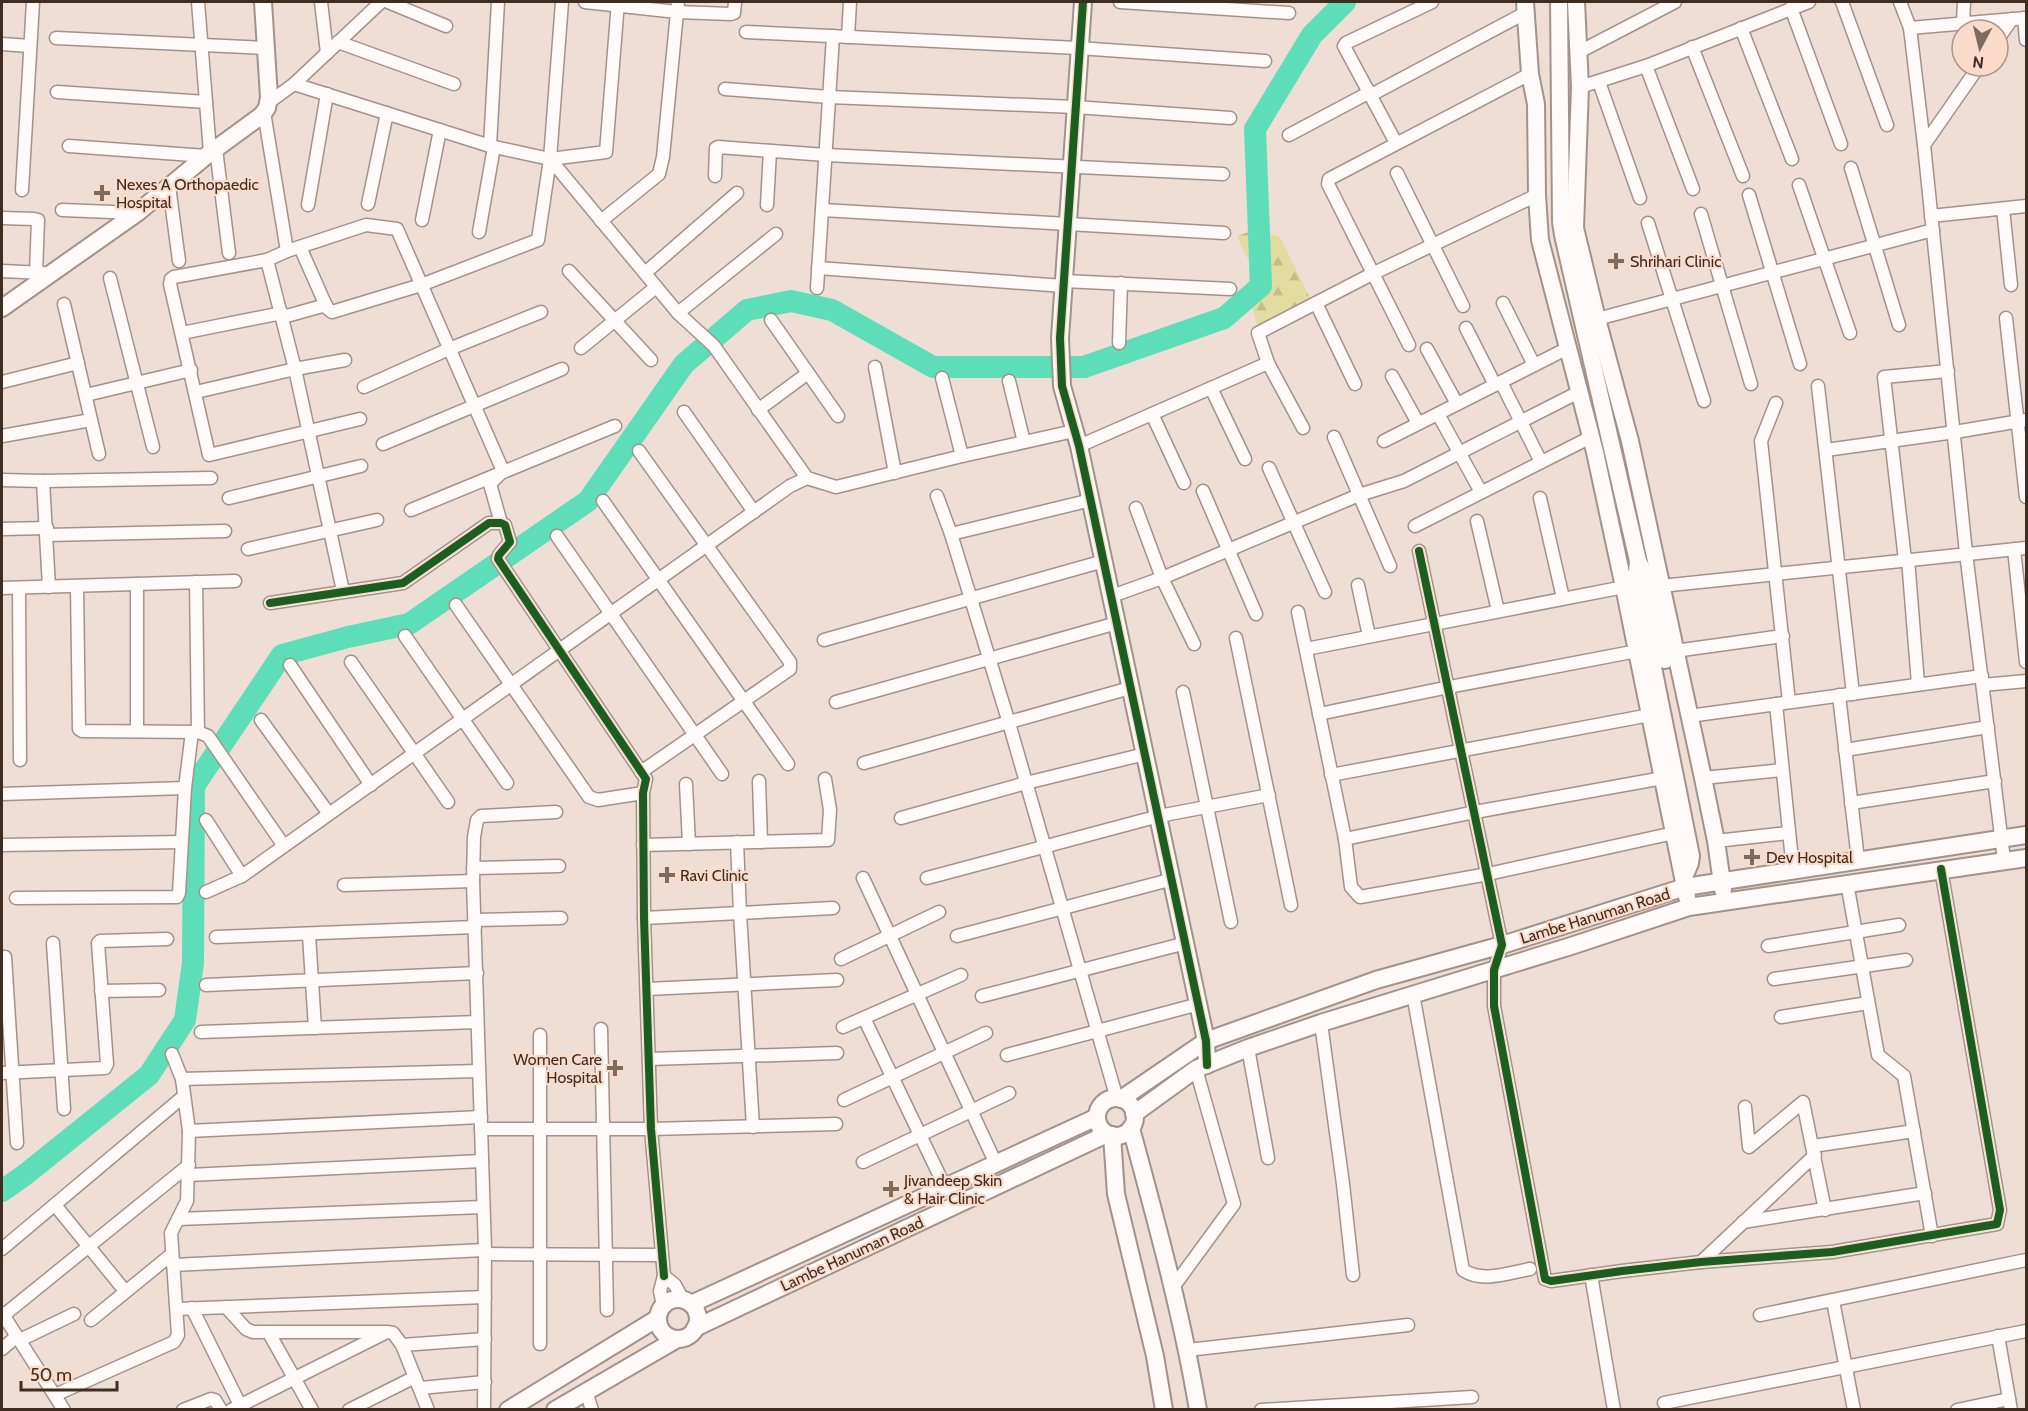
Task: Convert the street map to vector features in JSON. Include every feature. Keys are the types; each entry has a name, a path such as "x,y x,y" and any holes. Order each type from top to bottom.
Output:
{"main road":[{"path":"2,308 43,273 137,213 211,152 256,120 266,107 267,48 263,2"},
{"path":"1083,2 1078,48 1060,338 1062,386 1091,500 1173,879 1206,1041 1202,1067"},
{"path":"1559,2 1563,235 1638,561 1648,581 1708,855 1720,873"},
{"path":"1576,2 1579,95 1575,228 1630,441 1703,777 1716,841 1724,901"},
{"path":"1525,7 1530,74 1536,104 1540,240 1591,436 1689,906"},
{"path":"1536,104 1559,103 1579,95"},
{"path":"1638,561 1636,583 1690,856 1684,883"},
{"name":"Lambe Hanuman Road","path":"1119,1099 1206,1041 1376,980 1502,945 1684,883 1720,873 1793,870 2026,835"},
{"name":"Lambe Hanuman Road","path":"1132,1121 1202,1067 1248,1048 1689,906 2026,858"},
{"path":"1132,1121 1122,1134 1110,1135 1100,1127 1097,1117 1102,1104 1119,1099 1130,1105 1132,1121 1174,1286 1198,1410"},
{"name":"Lambe Hanuman Road","path":"687,1302 1097,1117"},
{"path":"1110,1135 1116,1194 1155,1356 1164,1410"},
{"name":"Lambe Hanuman Road","path":"695,1328 1110,1135"},
{"path":"508,1410 660,1312 672,1300 687,1302 697,1313 697,1323 688,1336 677,1338 555,1410"},
{"path":"660,1312 662,1331 668,1336 677,1338"}],"street":[{"path":"22,190 33,2"},
{"path":"198,2 211,152 229,253"},
{"path":"321,2 327,53"},
{"path":"388,2 446,26"},
{"path":"479,232 492,146 498,2"},
{"path":"300,247 326,305 329,310 335,312 421,285 538,240 550,159 562,2"},
{"path":"585,2 678,7 733,14 735,2"},
{"path":"848,37 850,2"},
{"path":"1120,2 1289,13"},
{"path":"1396,143 1345,44 1432,2"},
{"path":"1579,52 1675,2"},
{"path":"1579,95 1599,82 1741,28 1782,7 1809,2"},
{"path":"1842,2 1887,125"},
{"path":"1902,2 1910,28 1924,144 1966,553 2004,860"},
{"path":"1963,18 1964,2"},
{"path":"294,84 492,146 550,159 606,152 618,3"},
{"path":"287,251 266,107 327,53 375,4"},
{"path":"601,221 659,174 663,157 678,7"},
{"path":"1289,135 1370,94 1525,7"},
{"path":"1782,7 1841,144"},
{"path":"2021,18 2026,40"},
{"path":"1910,28 1950,24"},
{"path":"1741,28 1792,159"},
{"path":"746,33 1078,48 1265,61"},
{"path":"817,288 833,36"},
{"path":"56,38 267,48"},
{"path":"338,42 454,84"},
{"path":"2,44 30,46"},
{"path":"1692,47 1743,176"},
{"path":"1646,66 1693,189"},
{"path":"1408,345 1328,182 1330,177 1530,74"},
{"path":"1924,144 1971,78"},
{"path":"1599,82 1640,198"},
{"path":"725,89 829,97 1075,107 1230,118"},
{"path":"57,92 206,102"},
{"path":"308,205 327,94"},
{"path":"368,204 387,113"},
{"path":"422,220 440,130"},
{"path":"69,146 211,152"},
{"path":"715,176 717,147 826,155 1223,174"},
{"path":"767,205 770,151"},
{"path":"550,159 678,313 714,346 807,478 836,487 1024,442 1077,439 1152,414 1268,363"},
{"path":"1851,168 1899,325"},
{"path":"1397,173 1463,306"},
{"path":"1799,185 1850,333"},
{"path":"169,186 179,261"},
{"path":"645,273 737,193"},
{"path":"1303,428 1268,363 1258,333 1372,274 1537,195"},
{"path":"1749,195 1800,364"},
{"path":"1931,216 2026,206"},
{"path":"2003,209 2011,285"},
{"path":"62,210 137,213"},
{"path":"822,210 1224,233"},
{"path":"1701,214 1751,384"},
{"path":"2,218 38,220 43,273 2,272"},
{"path":"1648,223 1704,401"},
{"path":"360,419 209,455 170,284 171,279 267,260 287,251 366,225 397,230 503,471"},
{"path":"1597,318 1933,230"},
{"path":"678,313 776,234"},
{"path":"267,260 296,369 343,591"},
{"path":"818,268 1064,283 1121,283 1230,289"},
{"path":"569,272 651,360"},
{"path":"110,278 153,447"},
{"path":"1119,343 1121,283"},
{"path":"581,348 656,287"},
{"path":"1316,303 1355,384"},
{"path":"1503,303 1534,365"},
{"path":"64,304 99,454"},
{"path":"182,333 326,305"},
{"path":"364,387 449,349 542,312"},
{"path":"2006,318 2022,420 2026,497"},
{"path":"771,320 838,416"},
{"path":"1466,328 1520,420 1541,462"},
{"path":"1427,348 1457,404"},
{"path":"1384,441 1568,348"},
{"path":"196,392 345,360"},
{"path":"2,382 78,363"},
{"path":"875,368 896,473"},
{"path":"383,444 562,369"},
{"path":"86,395 191,370"},
{"path":"1918,684 1907,560 1884,377 1948,371"},
{"path":"758,410 808,373"},
{"path":"1392,376 1418,423"},
{"path":"942,378 962,456"},
{"path":"1009,381 1024,442"},
{"path":"1818,386 1853,694"},
{"path":"1211,388 1245,459"},
{"path":"1112,596 1162,578 1359,495 1404,481 1579,392"},
{"path":"1776,403 1761,441 1789,702"},
{"path":"684,412 754,512"},
{"path":"1152,414 1184,483"},
{"path":"1438,414 1480,492"},
{"path":"2,436 91,420"},
{"path":"1826,450 2022,420"},
{"path":"411,510 615,426"},
{"path":"1414,526 1591,436"},
{"path":"1334,437 1390,566"},
{"path":"639,451 790,662 790,669 642,772"},
{"path":"228,498 362,466"},
{"path":"1269,468 1325,592"},
{"path":"503,471 490,484 510,542 498,559 646,779 643,793 644,918 651,1129 664,1275 660,1292 660,1312"},
{"path":"2,480 211,478"},
{"path":"206,892 243,876 790,486 807,478"},
{"path":"43,481 49,587"},
{"path":"1203,491 1256,614"},
{"path":"937,496 951,534 1009,723 1097,1032 1119,1099"},
{"path":"1540,498 1563,598"},
{"path":"951,534 1091,500"},
{"path":"603,501 788,764"},
{"path":"1136,508 1162,578 1194,644"},
{"path":"248,549 377,520"},
{"path":"1477,521 1498,611"},
{"path":"270,603 403,583 489,523 503,524"},
{"path":"2,530 225,531"},
{"path":"557,536 722,774"},
{"path":"1661,586 2020,549 2026,662"},
{"path":"1419,551 1502,945 1494,970 1494,1006 1545,1279 1551,1281 1701,1262 1832,1252 1997,1224 2001,1213 1941,869"},
{"path":"824,640 1104,561"},
{"path":"2,588 235,581"},
{"path":"16,898 175,897 179,893 185,788 195,732 196,582"},
{"path":"137,584 137,731"},
{"path":"1358,585 1369,636"},
{"path":"77,586 79,729 82,731 195,732 208,735 284,846"},
{"path":"1306,649 1624,587"},
{"path":"18,588 20,760"},
{"path":"456,605 589,797 598,800 643,793"},
{"path":"1298,612 1345,839 1351,887 1360,897 1488,874 1674,833"},
{"path":"836,702 1117,623"},
{"path":"405,636 507,783"},
{"path":"1675,651 1783,636"},
{"path":"1236,638 1291,905"},
{"path":"1319,714 1637,651"},
{"path":"351,662 448,802"},
{"path":"290,664 371,785"},
{"path":"1689,716 1918,684 1982,680 2026,681"},
{"path":"864,763 1130,688"},
{"path":"1183,692 1231,922"},
{"path":"1839,695 1858,860"},
{"path":"1776,704 1793,870"},
{"path":"1331,775 1650,715"},
{"path":"261,720 329,814"},
{"path":"1845,750 1988,727"},
{"path":"902,818 1026,783 1145,754"},
{"path":"1703,777 1782,770"},
{"path":"1345,839 1475,812 1663,778"},
{"path":"643,845 828,840 830,810 825,779"},
{"path":"759,781 761,842"},
{"path":"1851,803 1995,781"},
{"path":"686,784 689,844"},
{"path":"2,794 185,788"},
{"path":"927,878 1160,816 1269,795"},
{"path":"484,1410 485,1252 478,1071 474,837 480,816 556,812"},
{"path":"206,820 243,876"},
{"path":"1716,841 1788,833"},
{"path":"2,845 181,842"},
{"path":"737,842 753,1127"},
{"path":"473,868 559,866"},
{"path":"863,878 996,1164"},
{"path":"957,936 1173,879"},
{"path":"344,885 473,881"},
{"path":"1847,884 1860,966 1878,1055 1904,1076 1932,1236"},
{"path":"644,918 833,908"},
{"path":"841,959 939,912"},
{"path":"216,937 309,935 561,918"},
{"path":"1768,946 1899,925"},
{"path":"309,935 315,1028"},
{"path":"7,1072 103,1069 106,1066 97,945 99,942 167,939"},
{"path":"53,943 64,1109"},
{"path":"982,996 1186,943"},
{"path":"4,957 7,1072 16,1143"},
{"path":"1774,979 1906,960"},
{"path":"206,984 477,973"},
{"path":"843,1027 961,975"},
{"path":"646,989 837,980"},
{"path":"100,991 159,990"},
{"path":"1413,994 1463,1270 1470,1275 1484,1277 1530,1269"},
{"path":"1781,1017 1868,1003"},
{"path":"1007,1055 1198,1004"},
{"path":"864,1018 945,1187"},
{"path":"201,1032 477,1022"},
{"path":"1321,1023 1353,1275"},
{"path":"601,1029 607,1310"},
{"path":"844,1100 986,1033"},
{"path":"540,1035 540,1344"},
{"path":"1248,1048 1269,1158"},
{"path":"649,1059 837,1053"},
{"path":"55,1395 174,1342 178,1335 171,1233 188,1201 189,1131 182,1079 172,1054"},
{"path":"1174,1286 1234,1204 1202,1067"},
{"path":"182,1079 478,1071"},
{"path":"863,1162 1009,1093"},
{"path":"2,1249 184,1096"},
{"path":"1744,1107 1749,1147 1803,1102 1825,1210"},
{"path":"189,1131 481,1123 540,1130 836,1124"},
{"path":"1701,1262 1814,1150 1914,1131"},
{"path":"64,1410 3,1314 189,1170 482,1161"},
{"path":"1743,1222 1925,1193"},
{"path":"55,1205 125,1291"},
{"path":"178,1219 483,1207"},
{"path":"91,1320 125,1291 173,1260 485,1252 661,1255"},
{"path":"1760,1315 2026,1260"},
{"path":"664,1275 675,1285 687,1302"},
{"path":"1591,1275 1614,1410"},
{"path":"177,1309 485,1297"},
{"path":"1833,1301 1854,1410"},
{"path":"226,1307 249,1331 269,1333 387,1332 393,1334 402,1345 428,1410"},
{"path":"192,1308 235,1407 387,1332"},
{"path":"2,1348 18,1338 74,1314"},
{"path":"1188,1350 1408,1324"},
{"path":"1664,1403 2026,1331"},
{"path":"269,1333 312,1410"},
{"path":"1957,1410 2011,1404 1998,1336"},
{"path":"402,1345 485,1339"},
{"path":"349,1410 418,1382 484,1382"},
{"path":"586,1391 592,1410"},
{"path":"1261,1410 1472,1396"},
{"path":"183,1410 211,1399 215,1400 221,1410"}],"green space":[{"path":"1255,230 1280,237 1311,300 1258,328 1248,290 1250,264 1237,236"}],"waterway":[{"path":"2,1191 149,1075 185,1020 193,963 194,786 282,655 348,637 409,624 588,501 684,364 747,310 791,301 832,310 933,367 1084,367 1224,318 1261,286 1255,129 1312,35 1345,2"}],"cycle path":[{"path":"1083,2 1060,338 1062,386 1079,446 1206,1041 1207,1065"},
{"path":"270,603 403,583 489,523 505,525 510,542 498,559 646,779 643,793 644,918 651,1129 664,1276"},
{"path":"1419,551 1502,945 1494,970 1494,1006 1545,1279 1551,1281 1701,1262 1832,1252 1997,1224 2000,1210 1941,869"}],"place":[{"name":"Nexes A Orthopaedic Hospital","path":"102,193"},
{"name":"Shrihari Clinic","path":"1616,261"},
{"name":"Dev Hospital","path":"1752,857"},
{"name":"Ravi Clinic","path":"667,875"},
{"name":"Women Care Hospital","path":"615,1068"},
{"name":"Jivandeep Skin & Hair Clinic","path":"891,1189"}]}
